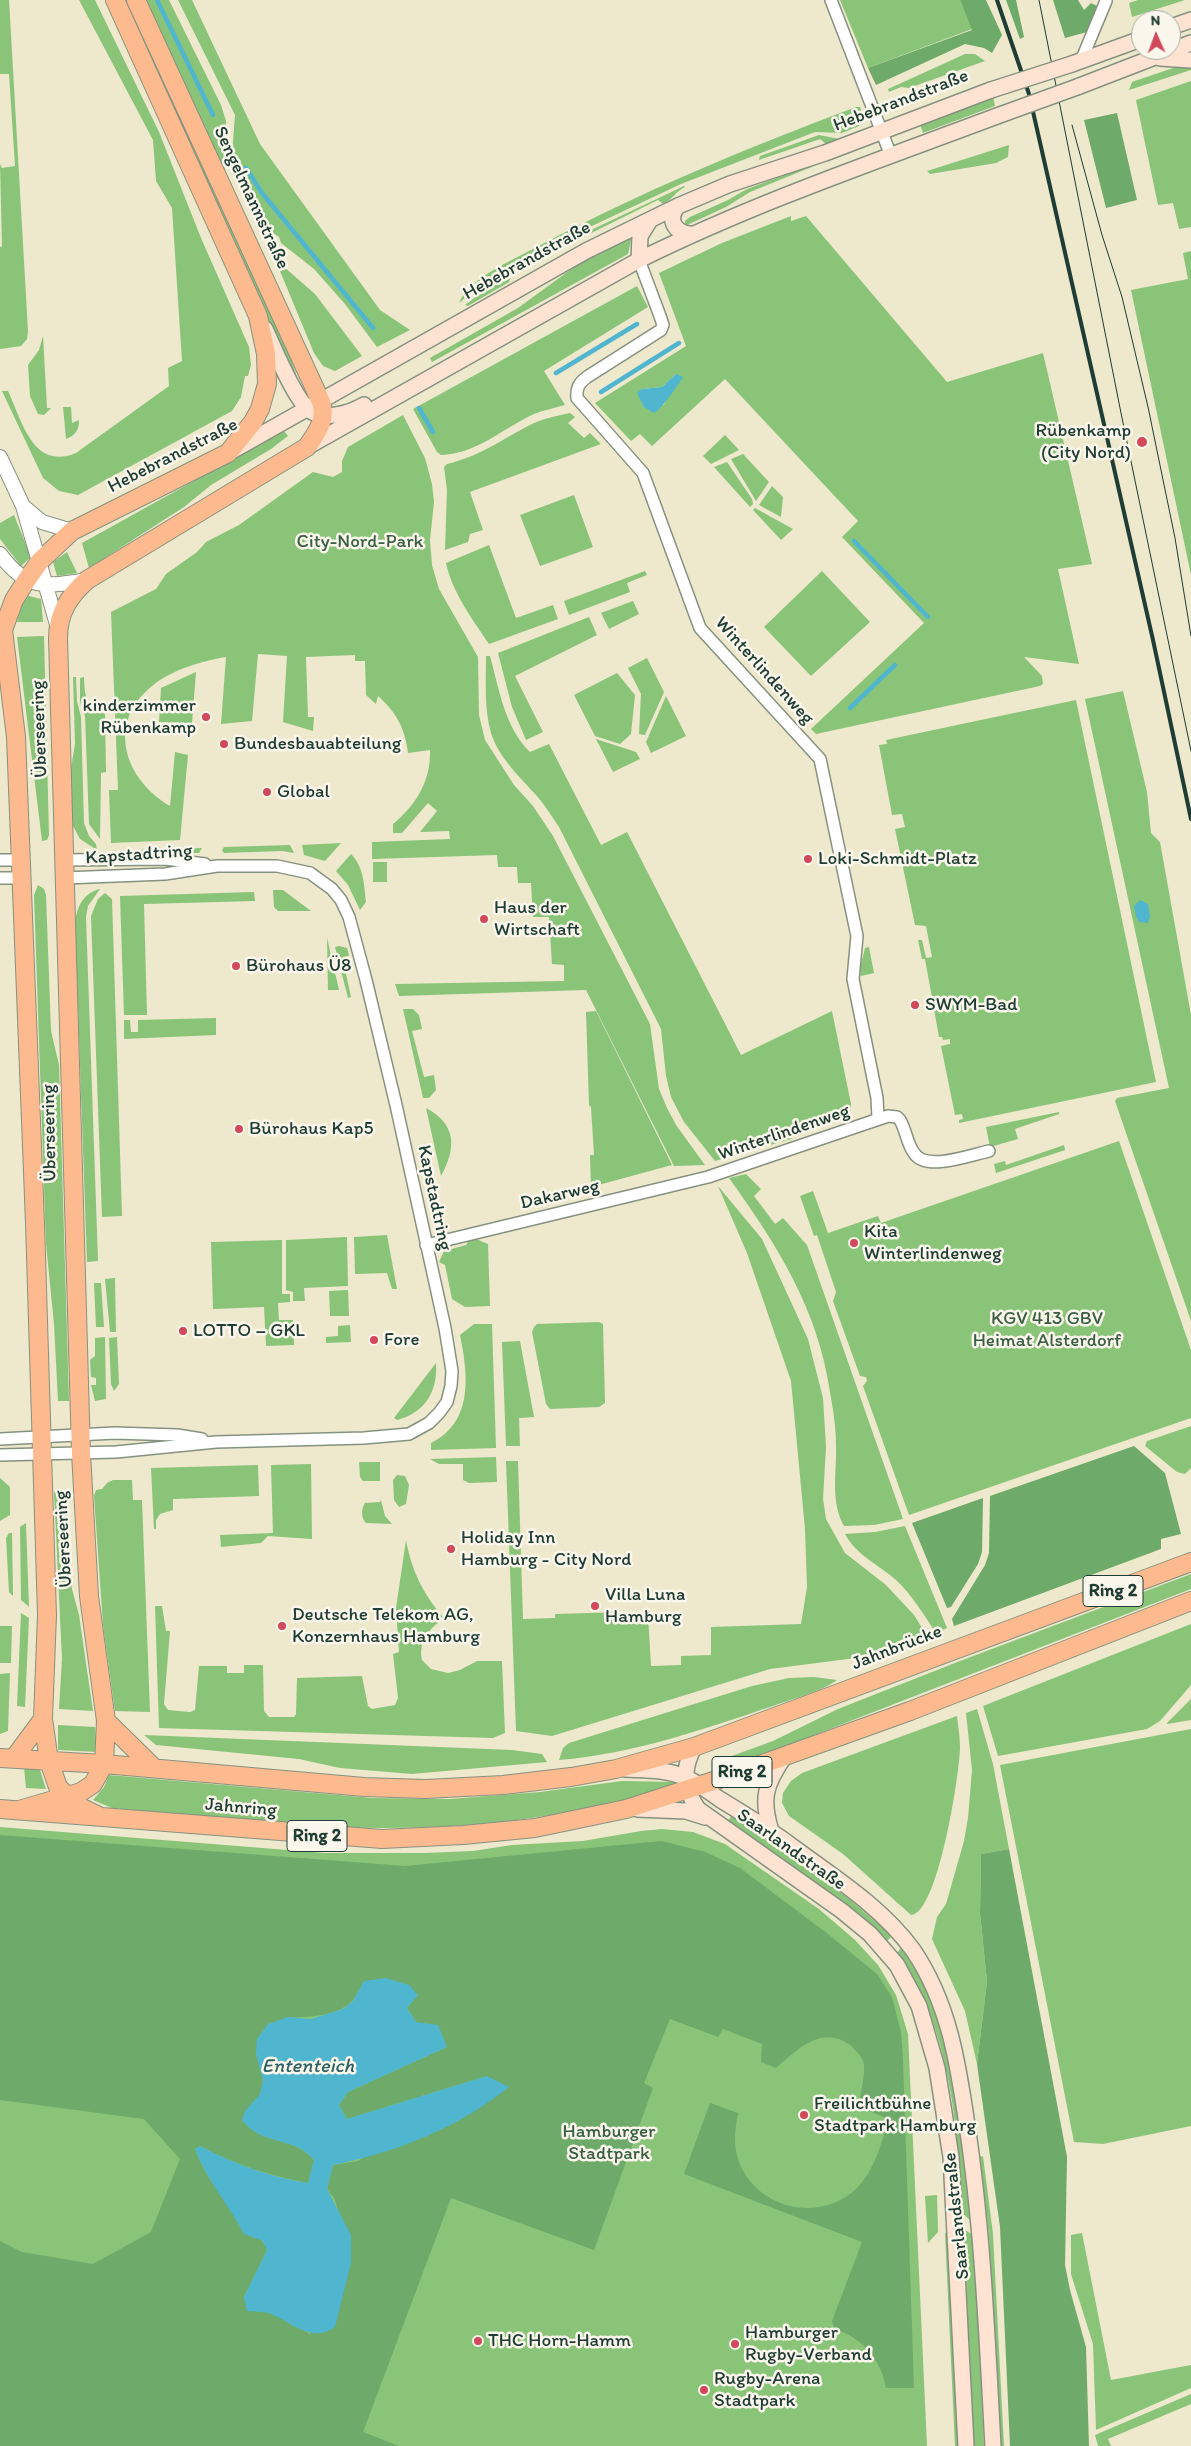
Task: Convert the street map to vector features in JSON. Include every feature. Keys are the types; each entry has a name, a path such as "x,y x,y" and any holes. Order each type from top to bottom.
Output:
{"main road":[{"path":"115,0 258,316 296,391 317,408 355,415"},
{"name":"Sengelmannstraße","path":"136,0 317,408"},
{"name":"Hebebrandstraße","path":"2,623 14,600 40,561 72,530 317,408 343,389 586,251 652,218 730,184 825,153 991,90 1076,63 1131,43"},
{"path":"58,629 67,600 87,580 307,447 355,415 420,383 639,260 690,234 1148,60"},
{"path":"678,206 673,215 673,225 680,232 690,234"},
{"path":"639,260 640,236 652,218"},
{"path":"228,453 260,409 267,384 267,361 258,316"},
{"path":"307,447 318,430 317,408"},
{"name":"Überseering","path":"2,623 16,737 21,860 47,1615 43,1718 49,1761 54,1780 65,1796 87,1812 99,1816"},
{"name":"Überseering","path":"19,1810 81,1792 93,1784 104,1764 106,1722 88,1596 80,1434 58,629"},
{"name":"Jahnbrücke","path":"616,1769 694,1747 1191,1562"},
{"name":"Ring 2","path":"626,1809 691,1784 784,1757 910,1711 1191,1600"},
{"path":"7,1758 43,1718"},
{"path":"106,1722 154,1768"},
{"path":"691,1784 686,1767 694,1747"},
{"path":"771,1832 767,1818 765,1793 771,1776 784,1757"},
{"name":"Jahnring","path":"7,1758 154,1768 364,1787 426,1789 503,1785 616,1769"},
{"name":"Saarlandstraße","path":"616,1769 658,1771 691,1784 771,1832 854,1891 884,1916 911,1948 925,1969 948,2022 960,2076 981,2234 993,2446"},
{"name":"Saarlandstraße","path":"691,1784 698,1809 834,1905 870,1934 896,1965 919,2006 937,2068 951,2157 966,2446"},
{"name":"Jahnring","path":"0,1809 382,1840 463,1836 535,1828 626,1809"},
{"path":"626,1809 686,1811 716,1822"}],"street":[{"path":"831,0 891,156"},
{"path":"1076,63 1106,0"},
{"name":"Winterlindenweg","path":"639,260 663,325 661,330 586,377 579,383 576,390 577,398 643,473 700,628 805,741 818,756 822,765 856,930 858,943 853,967 853,979 877,1098 878,1118"},
{"name":"Überseering","path":"0,456 24,506 48,586 58,629"},
{"path":"24,506 42,522 72,530"},
{"path":"0,554 9,566 26,581 48,586 87,580"},
{"name":"Kapstadtring","path":"0,1455 116,1452 216,1442 364,1438 401,1435 416,1431 429,1423 447,1402 452,1371 374,1013 347,910 332,889 310,873 277,866 216,866 165,859 64,860"},
{"path":"0,860 21,860"},
{"name":"Kapstadtring","path":"65,878 165,874 216,866"},
{"path":"0,878 21,878"},
{"name":"Winterlindenweg","path":"702,1179 768,1158 878,1118 898,1117 912,1151 918,1158 928,1163 989,1151"},
{"name":"Dakarweg","path":"426,1245 702,1179"},
{"name":"Kapstadtring","path":"0,1439 80,1434 177,1435 216,1442"}],"green space":[{"path":"0,0 9,0 28,331 27,339 21,346 0,349 0,247 2,246 0,164 2,168 15,166 9,74 0,74"},
{"path":"79,0 95,0 159,132 201,238 249,347 251,365 248,376 245,376 241,397 232,411 78,495 59,491 43,478 2,391 8,391 24,429 39,449 49,455 61,457 76,453 169,386 168,368 182,361 172,208 156,181 153,140"},
{"path":"122,0 128,0 290,356 298,380 295,379 177,115"},
{"path":"145,0 169,0 221,105 226,121 225,171"},
{"path":"178,0 192,0 260,144 380,310 410,330 377,347 345,304 314,269 281,243 279,237 266,228 259,218 235,169 232,155 235,115"},
{"path":"840,0 960,0 972,29 868,68"},
{"path":"960,0 986,0 1002,35 992,53 984,48 965,44 876,85 868,68 972,30"},
{"path":"1006,0 1016,0 1024,37 1020,39"},
{"path":"1053,0 1078,0 1084,10 1091,3 1097,6 1087,32 1065,38"},
{"path":"1138,0 1185,0 1154,10 1131,10 1131,12 1129,3"},
{"path":"965,54 975,54 985,61 909,88 901,87 889,92 888,89"},
{"path":"1191,65 1191,70 1129,90 1132,82 1179,66"},
{"path":"1191,81 1191,227 1179,229 1173,203 1158,205 1136,100"},
{"path":"993,97 995,106 923,133 920,124"},
{"path":"860,107 863,116 859,126 842,133 815,132 681,184 539,251 477,288 459,303 472,286 493,270 576,227 654,189 775,138"},
{"path":"1117,113 1137,200 1106,208 1084,120"},
{"path":"819,135 840,139 826,144 820,139 759,160 760,156"},
{"path":"1009,145 1008,157 996,163 930,174 927,171"},
{"path":"856,149 750,192 726,207 685,226 685,221 690,217 747,189"},
{"path":"684,186 663,204 658,200 543,257 511,276 509,282 468,306 465,305 495,282 555,247"},
{"path":"791,216 791,221 806,216 947,382 1043,353 1092,564 1058,569 1079,664 1024,657 1042,676 1043,684 1040,686 816,734 811,729 924,623 842,537 858,521 725,379 652,446 640,434 631,441 595,403 686,346 659,273 722,243","holes":["676,374 678,384 668,395 664,405 642,389 662,387"]},
{"path":"632,236 628,254 432,362 430,358 518,308 581,262"},
{"path":"1191,251 1191,575 1131,290 1188,279 1183,253"},
{"path":"275,259 315,294 362,356 335,371 323,366 314,353"},
{"path":"637,286 648,307 544,371 565,405 534,414 466,450 454,454 441,455 437,452 413,409"},
{"path":"43,336 47,408 51,408 44,415 38,414 30,396 28,365 39,350"},
{"path":"63,407 71,407 72,423 79,420 78,427 75,434 66,439"},
{"path":"570,413 575,417 568,423 584,438 590,433 601,444 470,492 483,530 470,534 468,542 445,550 447,490 444,467 447,464 481,452 537,422"},
{"name":"City-Nord-Park","path":"403,415 425,458 432,484 434,502 430,540 432,565 439,589 478,657 479,715 485,740 514,785 533,806 553,836 650,1024 659,1089 667,1108 676,1125 705,1165 674,1166 586,990 399,996 395,984 564,981 564,965 552,964 549,917 533,917 531,883 518,883 517,867 498,867 497,855 372,859 372,842 450,839 449,831 420,832 437,811 428,803 402,833 393,833 393,824 409,809 421,791 428,772 430,750 408,753 405,736 395,714 378,696 376,704 366,695 365,661 355,661 355,655 306,657 308,717 314,717 313,731 283,722 287,656 258,654 252,721 221,724 226,657 187,667 168,675 152,686 138,701 129,717 125,733 126,750 132,766 141,781 154,795 170,806 175,752 188,755 180,840 111,843 109,790 118,790 111,612 156,589 166,574 197,552 206,542 239,525 313,472 333,477 342,472 342,461 348,447"},
{"path":"284,431 288,436 271,449 211,485 184,507 89,568 82,543"},
{"path":"725,435 739,450 711,464 703,456"},
{"path":"743,454 769,482 756,501 731,459"},
{"path":"727,462 752,499 753,504 750,507 714,467"},
{"path":"772,486 783,497 781,517 759,505"},
{"path":"574,495 593,547 540,566 520,515"},
{"path":"755,508 793,529 781,540 753,510"},
{"path":"14,515 31,557 21,566 0,539 0,523"},
{"path":"489,545 516,618 553,605 558,619 489,644 458,595 446,563"},
{"path":"67,552 77,573 57,576 53,562"},
{"path":"645,571 647,575 627,583 630,592 569,615 564,601"},
{"path":"822,571 870,622 811,676 764,627"},
{"path":"25,595 41,599 43,622 17,622"},
{"path":"633,601 639,614 609,629 601,613"},
{"path":"589,617 597,635 515,676 543,732 526,740 512,707 498,653"},
{"path":"44,636 49,835 47,840 42,841 17,637"},
{"path":"486,656 490,656 500,695 514,732 530,752 549,744 601,845 627,832 741,1055 832,1011 851,1104 850,1113 797,1133 791,1139 715,1161 684,1122 671,1097 666,1076 661,1029 559,827 539,799 516,774 499,751 491,733 487,714"},
{"path":"647,658 664,692 645,735 639,734 641,694 628,668"},
{"path":"196,672 192,723 159,722 161,688"},
{"path":"617,673 635,695 631,734 620,744 595,736 574,695"},
{"path":"73,677 76,677 77,701 81,717 84,823 89,836 96,844 97,850 80,839 72,824 70,774 75,744"},
{"path":"84,677 87,700 98,711 105,714 106,772 101,773 100,839 89,824 85,716 80,701 80,678"},
{"path":"1123,691 1147,792 1151,833 1160,842 1191,1015 1191,1321 1115,1101 1117,1098 1169,1088 1085,699"},
{"path":"666,696 686,736 651,753 646,742"},
{"path":"1076,700 1156,1082 959,1123 959,1120 963,1119 962,1114 955,1115 941,1046 950,1044 950,1039 943,1040 942,1037 939,1037 925,959 922,959 918,940 922,940 926,958 932,957 926,926 915,925 895,829 905,827 902,814 892,815 879,745 887,744 886,740"},
{"path":"596,739 636,752 640,759 613,772"},
{"path":"341,843 325,861 304,855 302,845"},
{"path":"290,845 294,853 282,851 224,853 222,850 224,847"},
{"path":"202,848 199,853 135,853 135,850"},
{"path":"351,854 359,865 364,883 366,902 360,910 348,885 336,871"},
{"path":"373,862 387,862 387,882 373,882"},
{"path":"38,885 44,889 46,895 51,1031 59,1065 69,1401 58,1401 54,1324 46,1244 34,895"},
{"path":"100,889 88,906 86,917 98,1261 87,1262 75,923 77,911 82,901 89,894"},
{"path":"273,890 283,890 311,911 278,911 274,907"},
{"path":"254,892 255,901 144,904 147,1015 124,1015 120,896"},
{"path":"105,893 112,899 122,1216 102,1217 91,916 98,899"},
{"path":"327,938 339,990 328,990"},
{"path":"335,947 347,948 349,955 343,960 351,997 348,998"},
{"path":"869,947 874,973 861,976 860,969 865,948"},
{"path":"403,1009 413,1009 419,1015 422,1029 412,1031 424,1077 434,1075 436,1090 429,1098 423,1098"},
{"path":"596,1011 672,1165 591,1187 590,1155 594,1155 591,1107 589,1105 586,1012"},
{"path":"216,1018 216,1035 124,1039 124,1020 130,1020 131,1032 138,1032 138,1020"},
{"path":"426,1108 443,1121 451,1137 450,1155 441,1176"},
{"path":"1059,1112 1059,1114 1015,1129 1018,1139 990,1147 986,1127"},
{"name":"KGV 413 GBV Heimat Alsterdorf","path":"1119,1141 1191,1350 1191,1418 909,1515 863,1386 867,1381 866,1377 860,1376 833,1301 836,1292 817,1235 814,1236 800,1196 813,1191 828,1233 878,1216 881,1223"},
{"path":"1064,1145 1065,1150 996,1173 994,1164 1005,1161 1006,1165"},
{"path":"746,1174 761,1189 754,1196 775,1224 783,1218 807,1245 903,1519 874,1525 844,1526 837,1507 836,1497 835,1432 832,1405 824,1362 816,1333 793,1279 779,1253 729,1178"},
{"path":"718,1186 762,1239 808,1339 823,1398 826,1447 823,1499 826,1519 845,1553 886,1585 914,1615 927,1636 879,1655 770,1669 552,1736 516,1731 506,1461 518,1461 523,1619 555,1618 555,1614 626,1612 626,1615 648,1615 651,1666 681,1665 681,1656 711,1655 711,1627 801,1624 807,1587 805,1529 791,1381 747,1253"},
{"path":"387,1235 397,1289 392,1289 387,1273 355,1274 354,1237"},
{"path":"347,1237 348,1286 304,1288 305,1301 293,1301 293,1292 286,1290 286,1240"},
{"path":"471,1237 488,1244 490,1306 465,1307 452,1299 445,1265 439,1262 444,1251 466,1245"},
{"path":"282,1240 282,1294 290,1294 290,1302 278,1303 279,1320 293,1320 294,1345 266,1346 264,1307 213,1309 211,1242"},
{"path":"115,1278 116,1332 110,1332 105,1279"},
{"path":"94,1283 101,1283 104,1327 96,1327"},
{"path":"348,1290 349,1316 330,1316 329,1291"},
{"path":"599,1322 603,1324 605,1403 599,1407 550,1409 546,1404 532,1332 534,1327 537,1324"},
{"path":"474,1324 492,1324 496,1448 431,1450 431,1443 445,1434 455,1423 461,1410 465,1396 466,1381 460,1335"},
{"path":"350,1325 351,1342 326,1343 326,1337 338,1336 338,1326"},
{"path":"105,1337 106,1399 95,1401 91,1385 96,1385 96,1378 91,1377 90,1360 95,1356 95,1338"},
{"path":"117,1337 119,1384 114,1391 111,1384 109,1338"},
{"path":"520,1341 534,1417 519,1418 520,1446 506,1446 502,1342"},
{"path":"436,1363 435,1383 428,1399 407,1417 397,1420 394,1418"},
{"path":"1191,1426 1191,1468 1185,1474 1177,1472 1145,1446 1147,1441"},
{"path":"1134,1446 1165,1473 1181,1534 1161,1539 1161,1549 954,1626 952,1619 985,1565 989,1553 990,1496"},
{"path":"496,1457 497,1482 469,1483 463,1480 463,1464 439,1464 430,1459"},
{"path":"359,1462 380,1462 380,1481 363,1481 360,1477"},
{"path":"311,1464 312,1539 268,1536 261,1543 221,1547 220,1535 273,1533 271,1465"},
{"path":"258,1465 259,1496 173,1499 173,1510 160,1514 156,1520 156,1529 154,1529 151,1468"},
{"path":"397,1475 405,1476 409,1485 406,1504 399,1507 394,1500 393,1480"},
{"path":"0,1478 10,1487 10,1515 0,1521"},
{"path":"113,1480 132,1480 133,1500 142,1500 150,1712 115,1711 103,1625 94,1496 96,1490 102,1489"},
{"path":"66,1491 72,1589 79,1615 93,1711 59,1709 62,1659 54,1492"},
{"path":"983,1498 982,1552 978,1564 951,1607 947,1608 912,1523"},
{"path":"381,1500 385,1516 392,1524 366,1523 362,1513 365,1503 380,1502"},
{"path":"26,1523 29,1607 21,1600 20,1527"},
{"path":"905,1526 947,1628 936,1633 918,1605 902,1586 862,1554 845,1534 875,1532"},
{"path":"9,1533 12,1533 13,1596 9,1592 6,1538"},
{"path":"406,1540 411,1562 419,1582 430,1601 444,1618 426,1636 421,1653 422,1660 431,1669 448,1673 460,1670 477,1661 502,1661 505,1733 493,1738 159,1728 155,1606 162,1606 166,1631 170,1631 164,1704 168,1710 190,1712 195,1710 199,1666 227,1666 227,1673 244,1673 244,1665 263,1665 264,1711 269,1717 294,1717 296,1714 297,1678 362,1676 368,1706 372,1709 395,1705 398,1698 393,1654 399,1652 396,1608"},
{"path":"1191,1574 1191,1589 729,1768 718,1761 773,1741 838,1709"},
{"path":"21,1613 29,1618 25,1707 17,1706"},
{"path":"1191,1624 1191,1685 1160,1721 1147,1729 998,1756 983,1706"},
{"path":"0,1626 12,1626 11,1663 0,1663"},
{"path":"10,1673 8,1731 0,1734 0,1674"},
{"path":"814,1677 837,1680 805,1695 666,1740 640,1747 559,1760 563,1748 569,1743 752,1686 789,1678"},
{"path":"1191,1699 1191,1720 1167,1724 1167,1723"},
{"path":"977,1709 993,1764 1009,1849 981,1854 980,1913 987,1982 977,2064 965,2011 932,1939 937,1917 946,1904 964,1841 972,1770 966,1713"},
{"path":"957,1716 960,1743 959,1761 946,1840 930,1892 921,1909 911,1915 843,1854 789,1816 782,1803 783,1793 791,1781 802,1773"},
{"path":"58,1725 95,1727 97,1752 58,1750"},
{"path":"1191,1729 1191,2126 1103,2144 1074,2142 1000,1765"},
{"path":"144,1735 512,1750 542,1754 547,1762 412,1774 340,1768 299,1759 156,1745"},
{"path":"24,1768 40,1770 46,1789 26,1788"},
{"path":"109,1775 372,1798 450,1799 540,1792 622,1781 677,1782 677,1786 594,1807 552,1815 467,1825 381,1828 283,1824 112,1808 93,1800 104,1787"},
{"path":"732,1816 848,1898 892,1936 887,1941 873,1927 727,1821"},
{"name":"Hamburger Stadtpark","path":"0,1827 325,1853 473,1851 512,1845 583,1841 662,1829 693,1832 725,1844 819,1909 855,1940 878,1965 896,1995 908,2034 927,2446 0,2446"},
{"name":"Hamburger Stadtpark","path":"0,1835 405,1866 661,1841 705,1852 740,1868 828,1934 877,1974 892,1997 901,2032 903,2060 914,2388 886,2388 880,2368 869,2351 854,2338 835,2329 832,2321 862,2242 684,2174 710,2103 738,2113 735,2136 736,2153 746,2176 758,2189 773,2199 789,2206 807,2208 825,2206 842,2199 857,2188 873,2165 889,2119 858,2107 864,2070 860,2056 849,2044 838,2039 819,2038 801,2047 776,2068 761,2062 762,2044 723,2029 718,2037 670,2019 644,2083 653,2088 594,2250 451,2198 363,2432 399,2446 0,2446 0,2241 22,2252 93,2264 151,2232 180,2159 144,2119 0,2100","holes":["364,1981 418,1995 407,2008 416,2022 447,2047 348,2092 339,2105 347,2119 487,2076 358,2161 333,2165 327,2189 334,2198 339,2213 310,2334 244,2297 267,2250 256,2233 236,2214 221,2195 206,2173 195,2149 200,2146 252,2169 308,2183 314,2160 306,2152 259,2133 250,2128 243,2120 247,2110 261,2092 262,2087 263,2081 256,2054 288,2017 322,2015 339,2010 354,1999"]},
{"path":"1009,1849 1067,2157 1065,2265 1086,2347 1089,2446 1010,2446 1000,2227 977,2064 987,1982 980,1913 981,1854"},
{"path":"901,1948 926,1987 944,2036 951,2064 960,2120 973,2218 970,2220 962,2213 954,2112 940,2044 929,2011 915,1981 897,1953"},
{"path":"983,2156 993,2234 1004,2446 1000,2446 989,2235 980,2157"},
{"path":"937,2195 938,2232 928,2243 925,2196"},
{"path":"964,2229 971,2234 975,2244 984,2446 973,2446"},
{"path":"948,2232 959,2446 955,2446 945,2233"},
{"path":"1082,2233 1111,2380 1191,2365 1191,2388 1096,2430 1093,2344 1071,2274 1071,2235"},
{"path":"1191,2394 1191,2404 1108,2439 1111,2446 1098,2446 1095,2435"}],"water":[{"path":"676,374 683,377 661,407 654,413 644,407 637,393 642,389 662,387"},
{"path":"1140,900 1148,904 1150,916 1148,923 1139,922 1136,916 1134,906"},
{"name":"Ententeich","path":"386,1978 409,1985 418,1995 407,2008 416,2022 438,2025 447,2047 348,2092 339,2105 347,2119 487,2076 509,2087 469,2115 426,2136 380,2153 333,2165 327,2189 351,2235 351,2263 335,2327 327,2332 310,2333 268,2313 247,2311 244,2297 267,2250 263,2241 244,2234 205,2171 195,2149 200,2146 252,2169 308,2183 314,2160 306,2152 259,2134 242,2120 245,2111 260,2094 263,2080 256,2054 257,2039 268,2024 288,2017 311,2019 343,2009 353,2001 364,1981"}],"waterway":[{"path":"157,0 213,115"},
{"path":"246,168 262,193 373,328"},
{"path":"556,373 637,324"},
{"path":"601,392 679,343"},
{"path":"419,408 433,432"},
{"path":"854,541 928,617"},
{"path":"850,708 895,665"}],"tram line":[{"path":"1039,0 1121,413 1191,751"},
{"path":"1072,125 1102,235 1122,297 1148,407 1175,538 1191,636"}],"railway":[{"path":"997,0 1029,94 1153,640 1191,819"}],"place":[{"name":"Rübenkamp (City Nord)","path":"1142,442"},
{"name":"kinderzimmer Rübenkamp","path":"206,717"},
{"name":"Bundesbauabteilung","path":"224,744"},
{"name":"Global","path":"267,792"},
{"name":"Loki-Schmidt-Platz","path":"808,859"},
{"name":"Haus der Wirtschaft","path":"484,919"},
{"name":"Bürohaus Ü8","path":"236,966"},
{"name":"SWYM-Bad","path":"915,1005"},
{"name":"Bürohaus Kap5","path":"239,1129"},
{"name":"Kita Winterlindenweg","path":"854,1243"},
{"name":"LOTTO – GKL","path":"183,1331"},
{"name":"Fore","path":"374,1340"},
{"name":"Holiday Inn Hamburg - City Nord","path":"451,1549"},
{"name":"Villa Luna Hamburg","path":"595,1606"},
{"name":"Deutsche Telekom AG, Konzernhaus Hamburg","path":"282,1626"},
{"name":"Freilichtbühne Stadtpark Hamburg","path":"804,2115"},
{"name":"THC Horn-Hamm","path":"478,2341"},
{"name":"Hamburger Rugby-Verband","path":"735,2344"},
{"name":"Rugby-Arena Stadtpark","path":"704,2390"}]}
